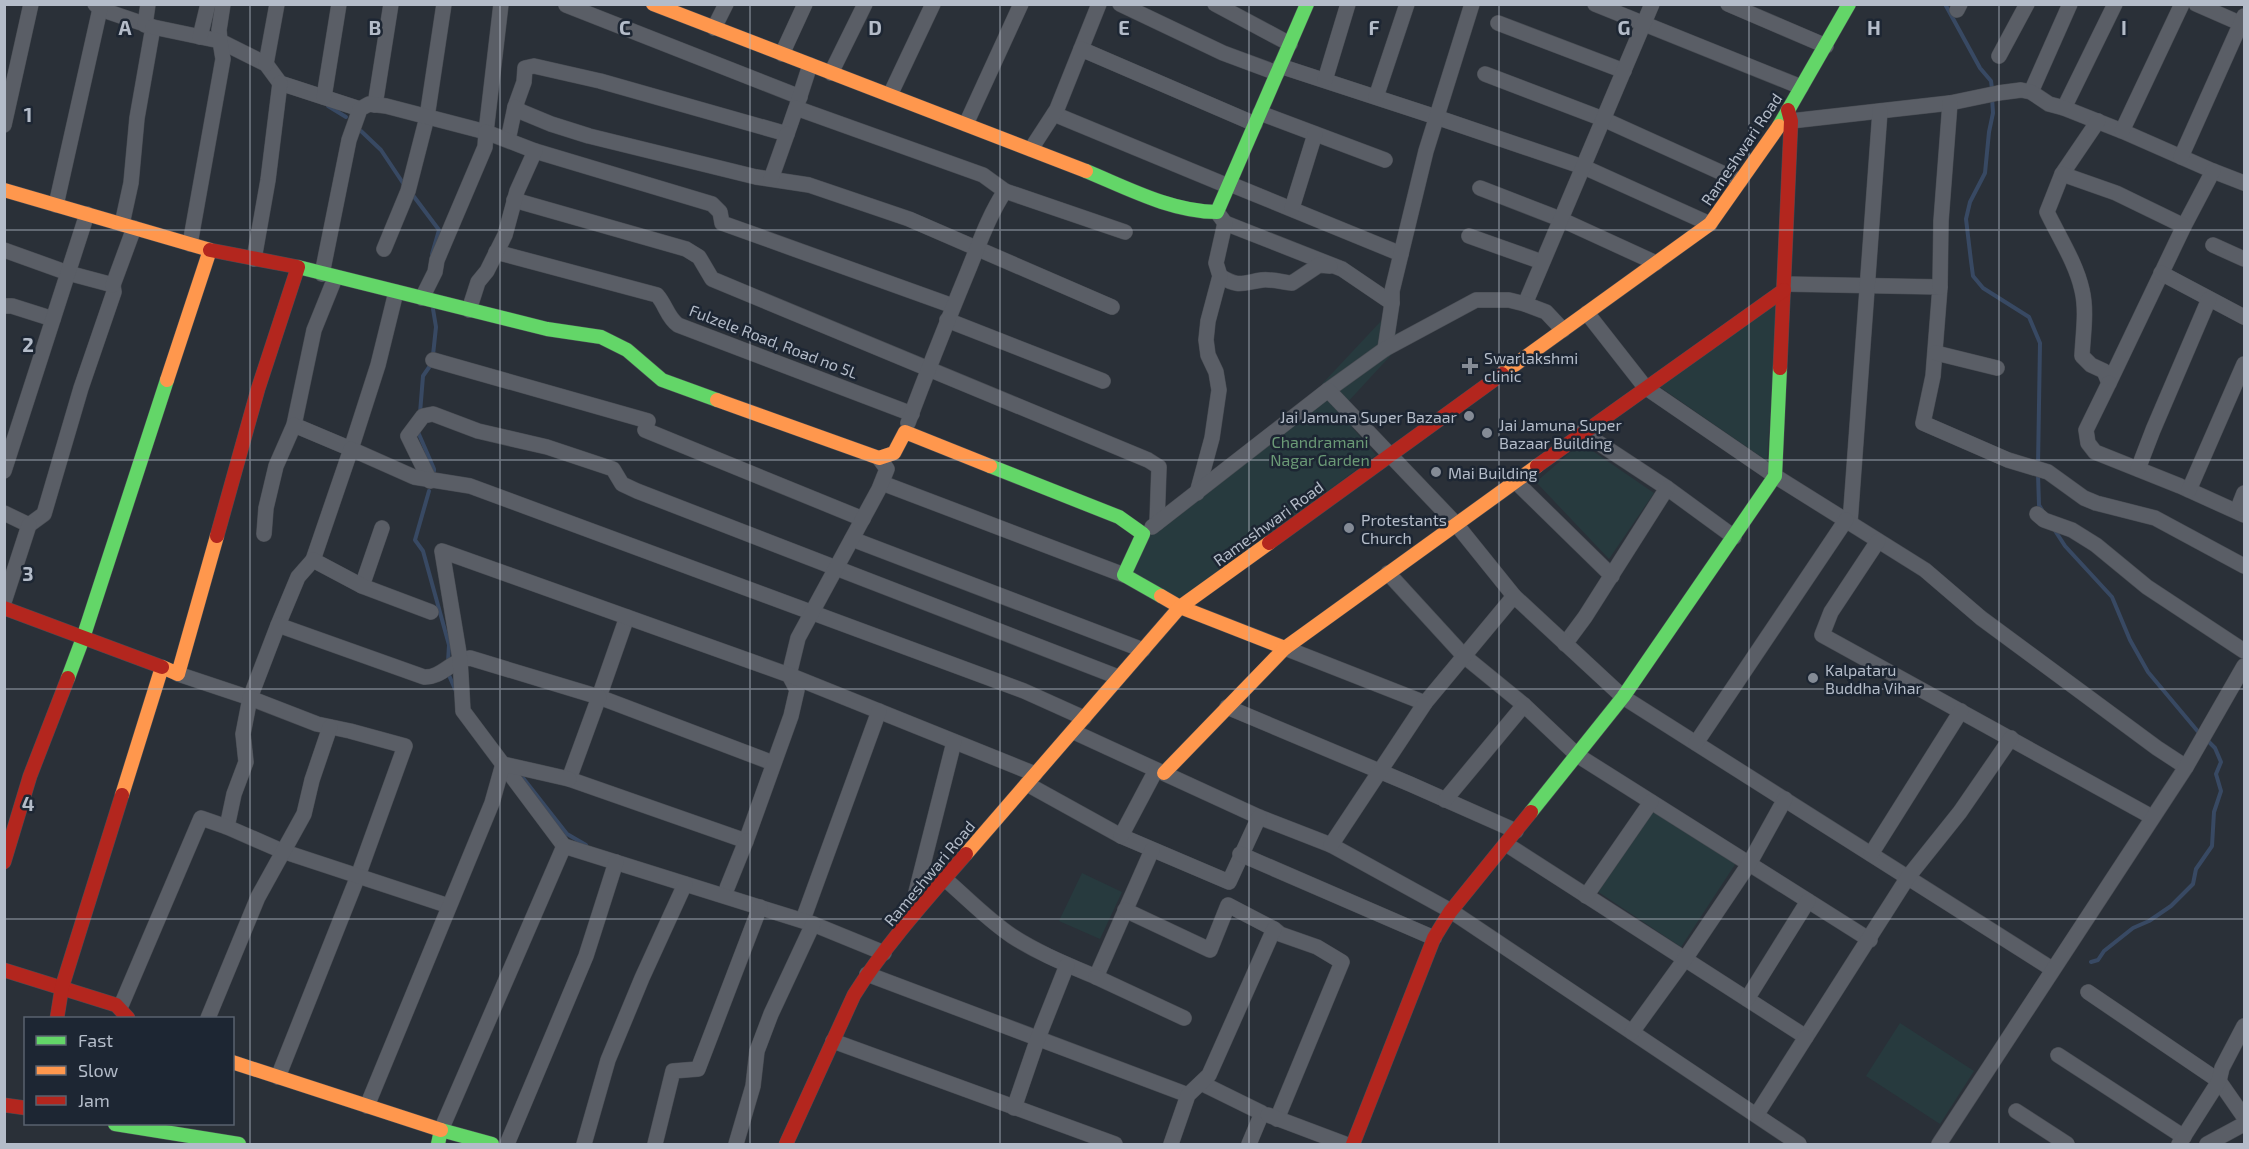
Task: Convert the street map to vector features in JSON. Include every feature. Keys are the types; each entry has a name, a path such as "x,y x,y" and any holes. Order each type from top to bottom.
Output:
{"street":[{"path":"4,124 31,4"},
{"path":"4,602 29,525 44,514 81,388 114,292 113,285 128,226 137,118 149,26 148,4"},
{"path":"190,244 223,59 212,39 208,4"},
{"path":"212,39 219,30 223,4"},
{"path":"266,64 277,4"},
{"path":"324,97 339,4"},
{"path":"264,534 266,508 276,466 294,425 328,276 349,140 367,107 391,4"},
{"path":"384,249 408,191 427,117 444,4"},
{"path":"429,293 437,260 485,147 501,4"},
{"path":"653,4 1145,195 1197,212 1221,217 1342,269 1392,303"},
{"path":"714,28 726,4"},
{"path":"782,54 805,4"},
{"path":"831,73 865,4"},
{"path":"890,95 933,4"},
{"path":"966,124 1020,4"},
{"path":"1031,149 1054,114 1099,4"},
{"path":"1120,4 1223,52 1279,70 1325,80 1582,167 1710,224"},
{"path":"1215,4 1290,44"},
{"path":"1197,493 1212,438 1219,390 1216,372 1208,355 1206,340 1208,321 1220,276 1216,263 1221,217 1229,185 1307,4"},
{"path":"1325,80 1348,4"},
{"path":"1376,97 1407,4"},
{"path":"1385,349 1392,291 1401,254 1436,117 1472,4"},
{"path":"1595,4 1801,87"},
{"path":"1526,304 1652,4"},
{"path":"1728,4 1826,46"},
{"name":"Rameshwari Road","path":"786,1144 854,995 867,974 909,920 1180,607 1710,224 1790,116 1801,87 1849,4"},
{"path":"1999,56 2027,4"},
{"path":"2031,92 2070,4"},
{"path":"2064,108 2115,4"},
{"path":"2122,130 2182,4"},
{"path":"2181,157 2243,21 2196,4"},
{"path":"566,5 798,102 983,175 1005,191 1125,232"},
{"path":"56,205 98,7 149,26 212,39 266,64 279,89 268,180 254,259"},
{"path":"1498,23 1624,71"},
{"path":"1081,49 1258,118 1315,134 1385,160"},
{"path":"771,179 810,65"},
{"path":"508,140 515,107 524,82 525,68 534,66 600,81 787,134"},
{"path":"1485,74 1603,119 1740,181"},
{"path":"279,89 427,117 486,132 535,151 712,204 720,212 722,222 953,306"},
{"path":"1353,1144 1434,938 1451,911 1623,697 1775,476 1790,116 1880,111 1950,103 2021,90 2031,92 2049,104 2122,130 2213,171 2243,178"},
{"path":"1950,103 1941,221 1936,353 1923,423 2008,460 2038,469 2090,501 2155,518 2244,566"},
{"path":"515,107 551,124 590,136 771,179 809,185 909,219 1112,307"},
{"path":"1696,743 1848,521 1869,285 1880,111"},
{"path":"1054,114 1292,208 1401,254"},
{"path":"2098,121 2062,174 2047,212 2073,265 2082,290 2084,321 2082,356 2091,365 2104,371 2109,383"},
{"path":"1292,208 1315,134"},
{"path":"469,310 478,282 505,235 514,200 535,151"},
{"path":"2213,171 2184,226 2086,430 2088,443 2096,452 2241,513 2244,494"},
{"path":"2062,174 2116,193 2184,226"},
{"path":"1480,188 1560,219 1656,263"},
{"path":"4,190 210,250 298,267 396,292 429,293 469,310 547,328 601,337 627,350 662,380 879,458 887,470 882,483 798,638 789,675 797,690 791,716 728,888"},
{"path":"879,458 894,453 905,432 977,248 996,204 1005,191"},
{"path":"514,200 686,249 699,257 712,279 1148,460 1159,467 1157,523"},
{"path":"4,471 87,214"},
{"path":"1469,236 1542,262"},
{"path":"2212,245 2244,259"},
{"path":"4,250 68,273 113,285"},
{"path":"4,862 30,776 83,638 210,250"},
{"name":"Fulzele Road, Road no 5L","path":"496,252 657,295 666,305 672,320 678,325 912,414"},
{"path":"1220,276 1232,283 1243,285 1263,280 1292,284 1319,265 1333,266"},
{"path":"178,674 258,389 298,267"},
{"path":"2161,273 2244,317"},
{"path":"1121,836 1160,772 1285,648 1784,287 1869,285 1940,287"},
{"path":"227,827 234,794 246,762 243,734 250,698 298,577 313,560 378,364 396,292"},
{"path":"2138,469 2209,299"},
{"path":"1125,574 1143,534 1328,390 1385,349 1476,300 1509,300 1526,304 1546,312 1563,330"},
{"path":"4,306 12,306 53,319"},
{"path":"1587,313 1645,387 1775,476 1932,575 1981,618 2186,767"},
{"path":"947,321 1103,381"},
{"path":"1936,353 1997,368"},
{"path":"433,360 648,421 645,430 863,519"},
{"path":"2189,490 2244,364"},
{"path":"1328,390 1456,524 1514,596 1623,697 2052,969"},
{"path":"430,481 408,436 419,421 433,414 478,431 547,447 613,469 622,484 638,491 1118,677"},
{"path":"294,425 414,477 470,486 1024,691 1084,718"},
{"path":"905,432 1119,517 1143,534"},
{"path":"1582,432 1734,537"},
{"path":"1515,481 1612,576"},
{"path":"882,483 1125,574 1180,607 1425,703"},
{"path":"1565,644 1586,617 1666,488"},
{"path":"4,513 29,525"},
{"path":"2046,519 2072,530 2096,545 2147,587 2244,651"},
{"path":"362,586 382,528"},
{"path":"852,539 1143,650"},
{"path":"1878,541 1831,612 1822,635 2152,817"},
{"path":"884,953 809,919 760,907 564,846 463,711 460,659 442,551 789,675 954,742 1031,779 1121,836 1229,882 1259,817"},
{"path":"313,560 362,586 431,612"},
{"path":"1388,573 1464,656 1524,705 1577,755 1869,940"},
{"path":"1331,845 1425,703 1514,596"},
{"path":"4,608 310,722 405,746 358,876 278,1077"},
{"path":"569,779 627,617"},
{"path":"278,625 424,677 436,676 460,659 470,658 599,697 773,763"},
{"path":"1939,1144 2186,767 2244,666"},
{"path":"57,1017 62,987 162,668"},
{"path":"1445,800 1524,705"},
{"path":"1227,707 1516,831"},
{"path":"736,1144 753,1086 757,1051 809,919 879,711"},
{"path":"1871,854 1961,711"},
{"path":"208,1017 258,897 304,814 312,780 330,727"},
{"path":"1074,732 1259,817 1331,845 1451,911 1799,1144"},
{"path":"1757,1114 1908,877 1960,812 2011,738"},
{"path":"909,920 954,742"},
{"path":"503,764 569,779 746,841"},
{"path":"367,1106 492,803 503,764"},
{"path":"1632,1032 1749,864 1785,799"},
{"path":"1586,896 1651,802"},
{"path":"4,970 62,987 124,1013 201,818 282,851 449,906"},
{"path":"1506,844 1806,1037"},
{"path":"439,1137 564,846"},
{"path":"1096,978 1152,850"},
{"path":"1240,854 1434,938"},
{"path":"507,1144 586,956 616,862"},
{"path":"945,879 1011,936 1067,965 1184,1018"},
{"path":"584,1144 608,1060 685,884"},
{"path":"1747,999 1808,901"},
{"path":"1125,910 1210,950 1228,905 1280,934 1317,947 1342,962 1277,1119"},
{"path":"655,1144 674,1071 698,1069 760,907"},
{"path":"1171,1144 1188,1095 1209,1075 1274,929"},
{"path":"1014,1108 1038,1038 1067,965"},
{"path":"867,974 1188,1095"},
{"path":"2088,992 2219,1081 2244,1117"},
{"path":"2058,1055 2185,1140 2219,1081 2222,1068 2244,1026"},
{"path":"833,1041 1115,1144"},
{"path":"234,1063 367,1106 439,1137 492,1144"},
{"path":"1201,1083 1262,1113 1345,1144"},
{"path":"4,1105 24,1108"},
{"path":"2016,1111 2067,1144"},
{"path":"1250,1144 1262,1113"},
{"path":"2206,1144 2244,1124"},
{"path":"121,1125 239,1144"}],"green space":[{"path":"1778,298 1767,461 1657,385"},
{"path":"1382,320 1404,341 1345,405 1322,384"},
{"name":"Chandramani Nagar Garden","path":"1326,397 1376,455 1179,601 1130,571 1148,536"},
{"path":"1581,443 1654,493 1609,559 1536,482"},
{"path":"1652,811 1736,863 1681,947 1597,891"},
{"path":"1082,873 1122,892 1100,939 1059,921"},
{"path":"1900,1023 1974,1071 1940,1124 1866,1076"}],"waterway":[{"path":"1945,4 1980,68 1991,81 1992,89"},
{"path":"1992,97 1993,113 1985,173 1970,202 1966,219 1971,261 1973,276 1983,288 2029,317 2040,343 2038,466"},
{"path":"328,106 346,117"},
{"path":"361,131 381,150 405,186"},
{"path":"412,194 439,230 432,254"},
{"path":"433,309 436,327 433,355"},
{"path":"420,413 423,376 432,363"},
{"path":"418,432 434,471"},
{"path":"2038,474 2039,505 2042,510"},
{"path":"429,491 415,540 423,551 449,645 448,662"},
{"path":"2054,529 2065,546 2112,597 2130,640 2148,672 2200,734"},
{"path":"448,673 458,696"},
{"path":"2091,962 2098,960 2104,951 2133,928 2149,921 2171,906 2193,884 2196,869 2212,846 2214,812 2221,791 2216,774 2221,762 2215,748 2206,739"},
{"path":"523,778 567,834 586,845"}],"traffic: fast":[{"path":"1086,171 1167,204 1217,212 1307,4"},
{"path":"1779,126 1849,4"},
{"path":"298,267 547,329 601,337 627,350 662,380 717,400"},
{"path":"1531,812 1623,697 1775,476 1780,368"},
{"path":"68,678 167,380"},
{"path":"990,466 1119,517 1143,534 1124,575 1161,596"},
{"path":"121,1125 239,1144"},
{"path":"438,1144 441,1130 492,1144"}],"traffic: slow":[{"path":"653,4 1086,171"},
{"path":"1502,374 1710,224 1779,126"},
{"path":"4,190 210,250 167,380"},
{"path":"717,400 879,458 894,453 905,432 990,466"},
{"path":"1161,596 1180,607 1285,648 1537,466"},
{"path":"122,795 162,667 178,674 217,536"},
{"path":"966,854 1180,607 1269,543"},
{"path":"1164,773 1285,648"},
{"path":"234,1063 441,1130"}],"traffic: jam":[{"path":"1780,368 1791,121 1788,110"},
{"path":"210,250 298,267 258,389 217,536"},
{"path":"1537,466 1784,290"},
{"path":"1269,543 1502,374"},
{"path":"4,608 162,667"},
{"path":"4,862 30,776 68,678"},
{"path":"57,1017 62,987 122,795"},
{"path":"1353,1144 1434,938 1450,912 1531,812"},
{"path":"786,1144 854,995 893,940 966,854"},
{"path":"4,970 116,1005 127,1017"},
{"path":"4,1105 24,1108"}],"place":[{"name":"Swarlakshmi clinic","path":"1470,366"},
{"name":"Jai Jamuna Super Bazaar","path":"1469,416"},
{"name":"Jai Jamuna Super Bazaar Building","path":"1487,433"},
{"name":"Mai Building","path":"1436,472"},
{"name":"Protestants Church","path":"1349,528"},
{"name":"Kalpataru Buddha Vihar","path":"1813,678"}]}
